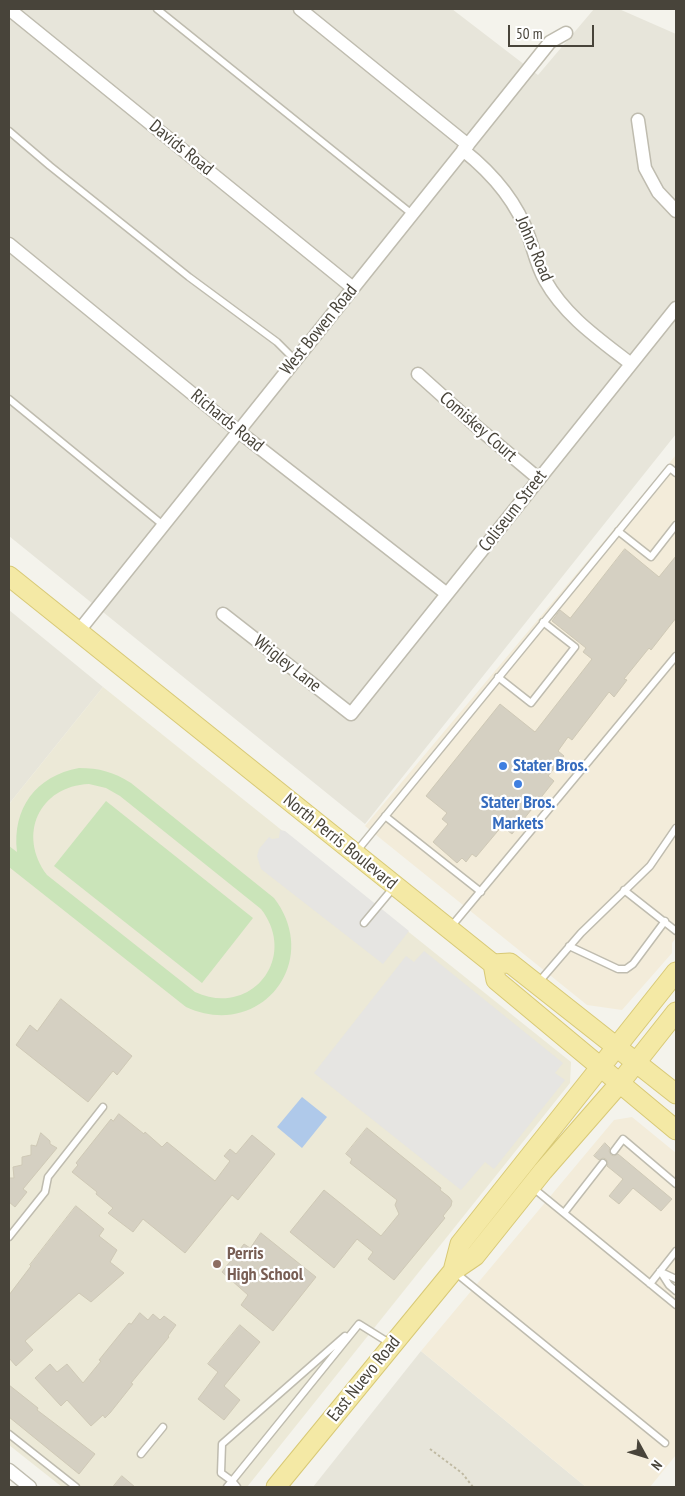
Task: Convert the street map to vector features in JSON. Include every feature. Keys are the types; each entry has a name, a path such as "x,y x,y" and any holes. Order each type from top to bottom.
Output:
{"main road":[{"name":"North Perris Boulevard","path":"9,576 493,964 510,963 676,1094"},
{"path":"493,964 496,980 676,1130"},
{"name":"East Nuevo Road","path":"453,1271 460,1244 676,972"},
{"name":"East Nuevo Road","path":"276,1487 453,1271 475,1256 531,1186 619,1084 676,1012"}],"street":[{"name":"Davids Road","path":"9,9 353,288"},
{"name":"Johns Road","path":"300,9 466,148 505,192 519,213 544,279 568,313 631,364"},
{"name":"West Bowen Road","path":"78,632 550,42 566,33"},
{"path":"638,120 645,168 658,192 676,211"},
{"name":"Richards Road","path":"9,244 238,431 447,594"},
{"name":"Coliseum Street","path":"351,714 676,308"},
{"name":"Comiskey Court","path":"418,374 539,479"},
{"name":"Wrigley Lane","path":"223,614 351,714"},
{"path":"9,1470 30,1487"}],"lane":[{"path":"157,9 412,214"},
{"path":"9,131 189,277 271,337 295,360"},
{"path":"9,399 162,525"},
{"path":"354,854 670,468 676,473"},
{"path":"618,531 650,557 676,525"},
{"path":"498,677 531,703 575,648 543,622"},
{"path":"449,929 676,656"},
{"path":"385,816 481,892"},
{"path":"537,984 569,946 650,866 676,828"},
{"path":"364,923 395,886"},
{"path":"624,890 676,931"},
{"path":"569,946 618,969 626,969 633,964 665,921"},
{"path":"9,1237 45,1192 48,1177 103,1107"},
{"path":"614,1150 623,1139 676,1184"},
{"path":"564,1213 603,1163"},
{"path":"531,1186 676,1305"},
{"path":"650,1284 676,1251"},
{"path":"453,1271 665,1443"},
{"path":"660,1271 676,1279"},
{"path":"660,1271 669,1285 676,1291"},
{"path":"359,1324 392,1345"},
{"path":"227,1487 359,1324"},
{"path":"237,1487 222,1472 222,1444 359,1324"},
{"path":"141,1454 163,1427"},
{"path":"9,1434 76,1487"}],"path":[{"path":"430,1449 462,1473 473,1487"}],"shaded area":[{"path":"9,9 452,9 538,75 594,9 619,9 676,34 676,434 365,824 9,536"},
{"path":"676,455 676,938 672,943 672,953 622,1010 587,1005 365,826"},
{"path":"9,610 103,687 9,804"},
{"name":"Perris High School","path":"103,687 571,1062 570,1083 247,1487 62,1487 9,1445 9,804"},
{"path":"280,830 285,831 409,931 383,964 261,869 257,856 259,849 269,837 272,839 279,838"},
{"path":"424,951 563,1063 555,1073 565,1080 494,1169 485,1162 461,1190 314,1073 406,956 414,962"},
{"path":"632,1117 676,1153 676,1455 650,1487 586,1487 421,1351 614,1120"},
{"path":"421,1351 586,1487 313,1487"}],"green space":[{"path":"79,768 93,769 106,771 125,779 274,898 287,922 291,947 287,970 276,989 259,1004 238,1013 213,1015 186,1007 9,867 9,846 17,852 16,836 23,808 39,786 50,778","holes":["89,784 106,788 120,796 261,909 271,928 275,946 272,964 263,979 251,990 234,997 215,998 195,992 47,875 38,860 34,844 34,829 38,815 46,803 57,793 72,787"]},
{"path":"106,801 253,918 202,983 54,866"}],"water":[{"path":"302,1097 327,1117 302,1148 277,1127"}],"building":[{"path":"625,549 659,577 676,556 676,618 651,650 649,648 624,679 627,680 614,697 609,692 572,740 568,737 558,751 564,756 548,776 554,781 512,834 502,826 476,857 472,854 466,862 462,858 457,863 433,842 448,824 442,819 447,813 426,796 500,704 535,732 592,659 583,652 586,648 552,621 560,610 570,618"},
{"path":"61,999 132,1056 117,1075 113,1071 88,1102 16,1045 30,1025 37,1031"},
{"path":"119,1114 144,1134 145,1132 162,1147 167,1142 215,1181 230,1161 224,1156 230,1149 236,1154 252,1135 275,1154 238,1200 232,1195 185,1253 143,1219 133,1232 108,1213 113,1208 72,1172 78,1165 76,1163 111,1119 113,1121"},
{"path":"367,1128 441,1188 440,1190 452,1201 451,1206 443,1216 445,1218 394,1280 368,1259 373,1252 357,1239 334,1268 290,1232 324,1190 381,1236 399,1214 395,1205 397,1200 350,1163 352,1159 346,1154"},
{"path":"41,1133 50,1141 50,1144 57,1148 23,1189 27,1192 15,1207 9,1202 9,1178 14,1178 13,1167 22,1165 22,1157 31,1155 31,1145 36,1146"},
{"path":"605,1143 610,1148 611,1155 618,1154 672,1199 661,1211 633,1188 619,1204 609,1196 623,1179 607,1166 606,1159 599,1160 594,1156"},
{"path":"76,1206 104,1229 99,1236 117,1250 110,1262 124,1273 91,1302 79,1293 25,1341 33,1350 16,1366 9,1358 9,1295"},
{"path":"261,1233 316,1277 273,1331 241,1305 248,1295 222,1272 244,1244 250,1248"},
{"path":"140,1313 148,1320 153,1314 160,1320 164,1316 176,1325 169,1337 105,1418 103,1415 91,1426 67,1400 61,1406 35,1378 50,1364 57,1372 67,1364 83,1383 129,1323 131,1324"},
{"path":"240,1325 260,1342 224,1386 240,1400 224,1420 198,1399 218,1372 208,1364"},
{"path":"9,1385 38,1408 37,1410 95,1454 79,1474 9,1417"},
{"path":"122,1476 135,1487 113,1487"}],"place":[{"name":"Stater Bros.","path":"503,766"},
{"name":"Stater Bros. Markets","path":"518,784"},
{"name":"Perris High School","path":"217,1264"}]}
